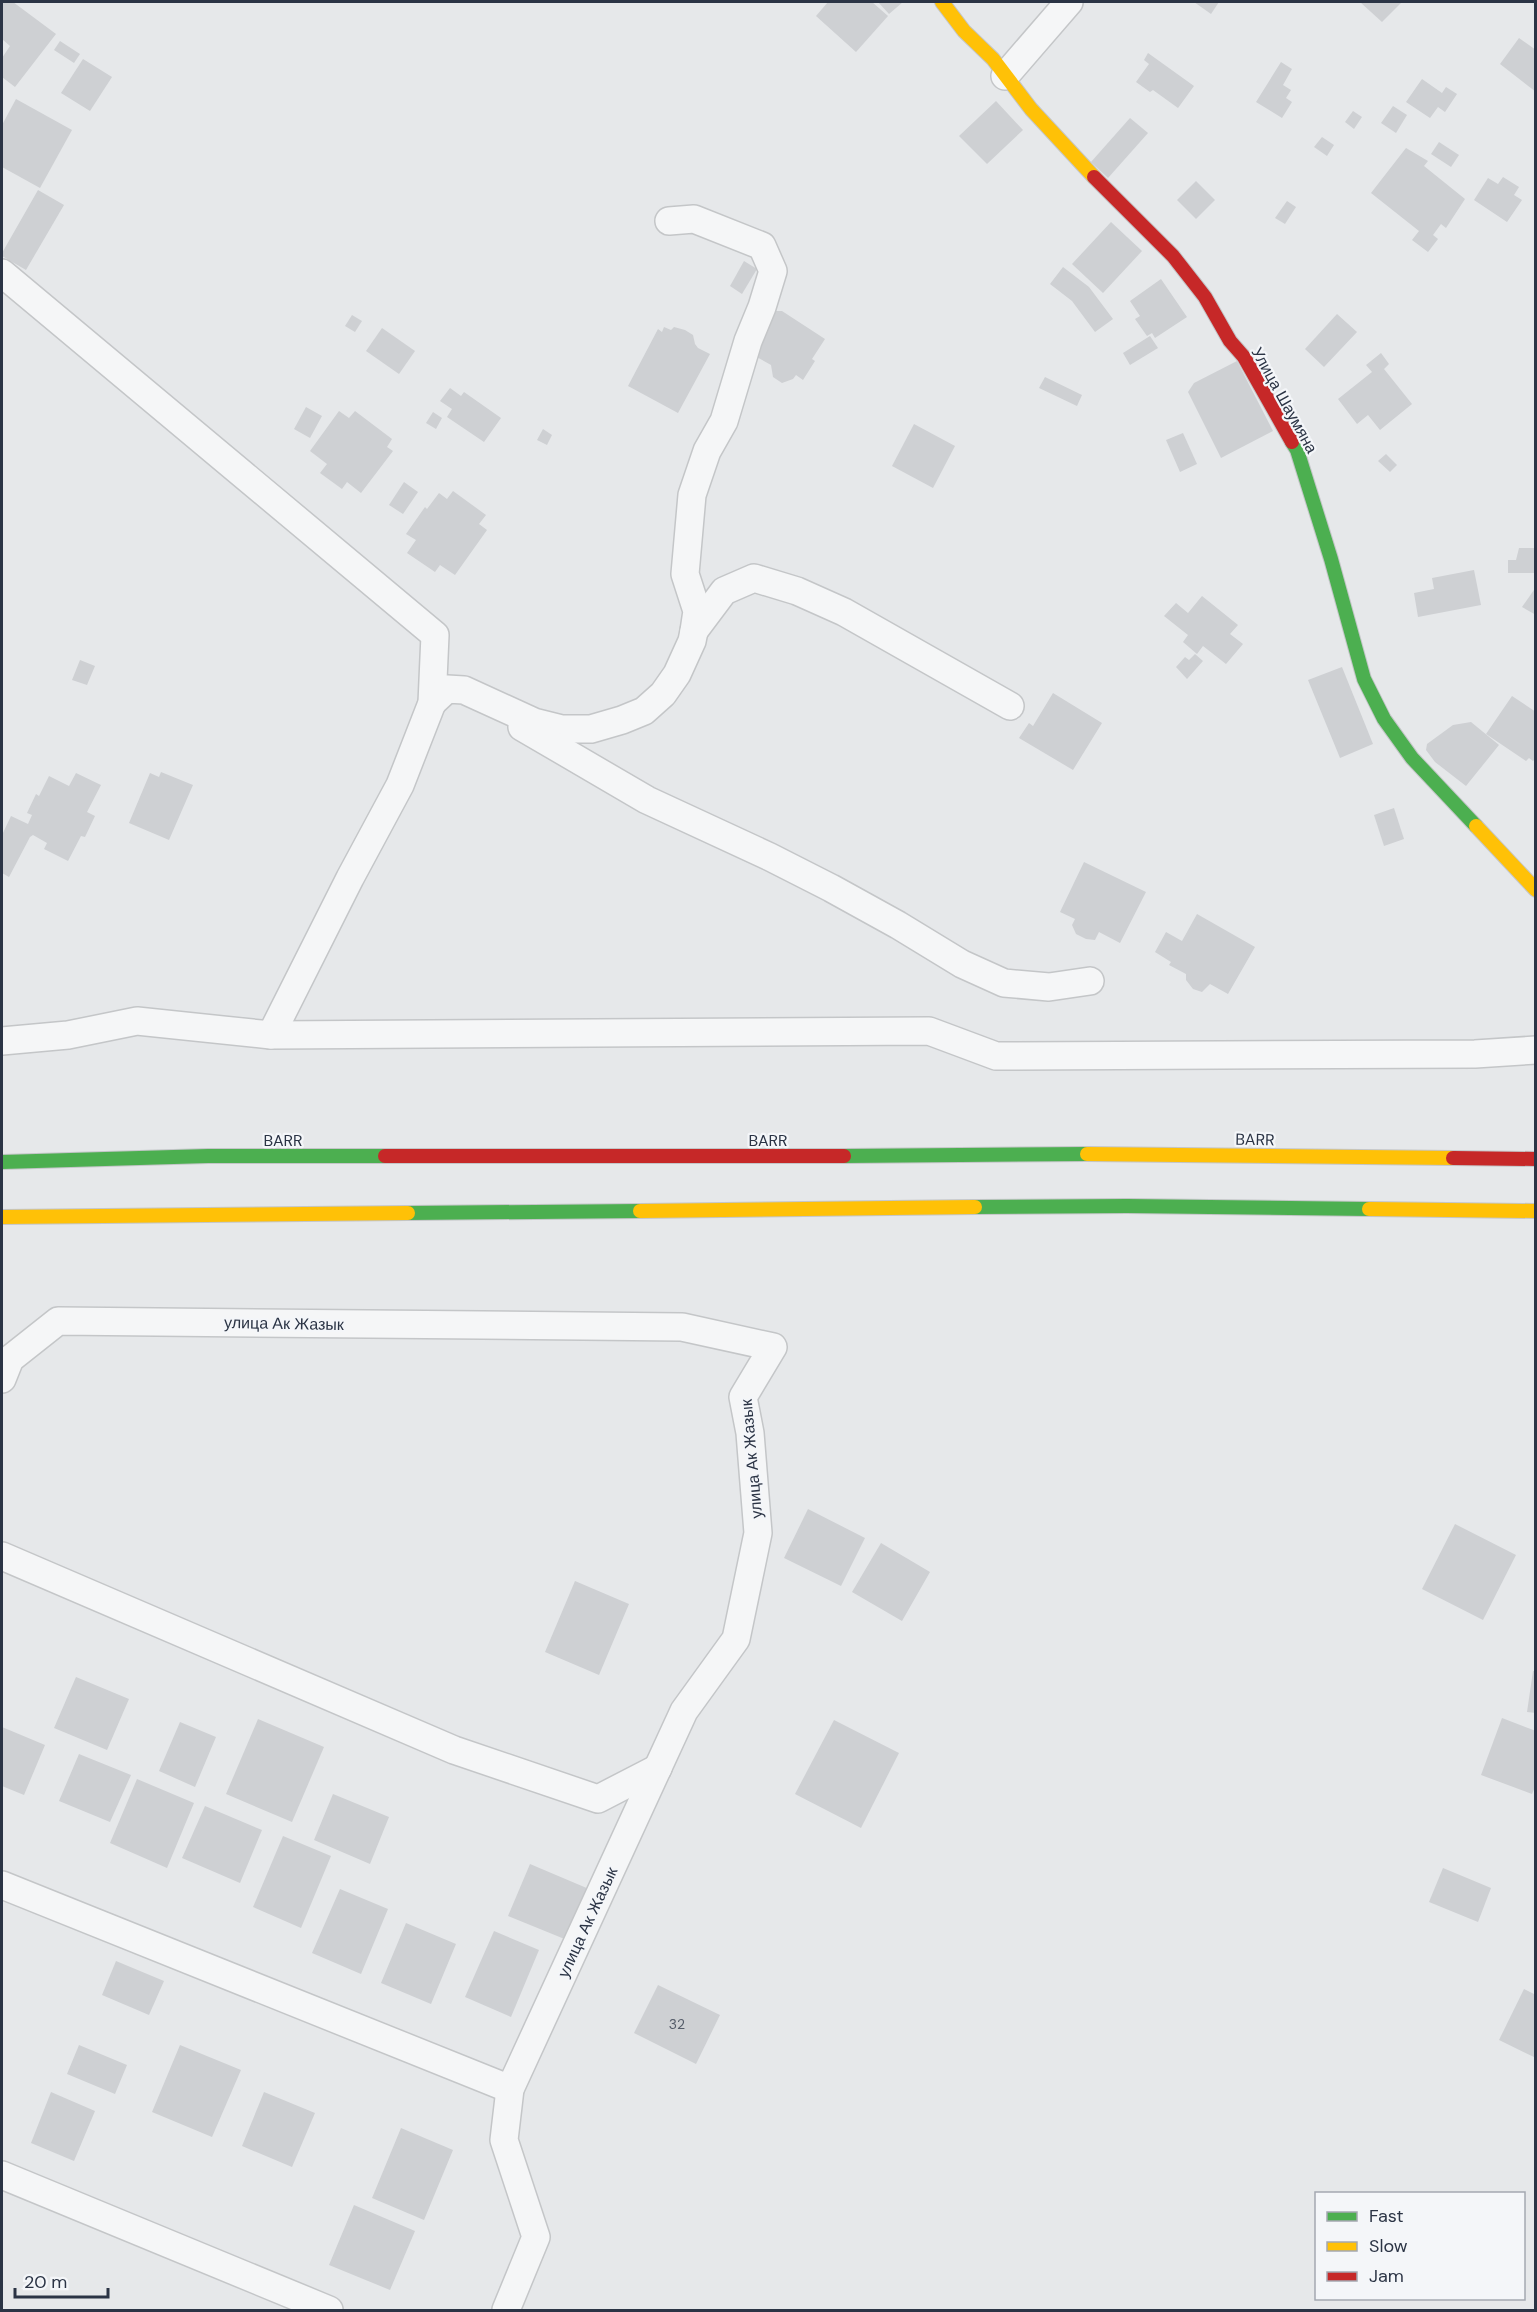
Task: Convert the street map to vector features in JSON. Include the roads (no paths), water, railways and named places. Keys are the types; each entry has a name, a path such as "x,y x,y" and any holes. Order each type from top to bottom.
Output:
{"main road":[{"name":"Улица Шаумяна","path":"942,2 964,31 993,58 1031,109 1089,172 1173,256 1205,297 1230,341 1244,357 1297,450 1319,517 1364,679 1384,719 1412,758 1536,890"},
{"name":"BARR","path":"2,1162 208,1156 650,1157 1116,1154 1536,1159"},
{"path":"2,1217 1127,1206 1536,1211"}],"street":[{"path":"1005,76 1069,2"},
{"path":"432,703 447,689 464,690 534,722 562,729 591,729 644,711 663,694 677,674 692,641 697,610 685,574 692,495 707,451 724,421 748,341 773,271 762,246 694,219 669,221"},
{"path":"2,273 435,635 432,703 400,785 271,1035"},
{"path":"694,631 724,591 754,578 797,591 844,612 1010,706"},
{"path":"498,704 524,729 647,800 831,888 962,964 1004,983 1050,987 1090,981"},
{"path":"2,1041 68,1035 137,1021 271,1035 929,1031 996,1056 1475,1054 1536,1050"},
{"name":"улица Ак Жазык","path":"2,1379 10,1359 58,1321 682,1327 773,1347 742,1397 750,1432 758,1533 736,1639 684,1711 510,2089 504,2140 536,2237 506,2310"},
{"path":"2,1556 454,1750 598,1799 658,1768"},
{"path":"2,1885 510,2089"},
{"path":"2,2175 329,2310"}]}
